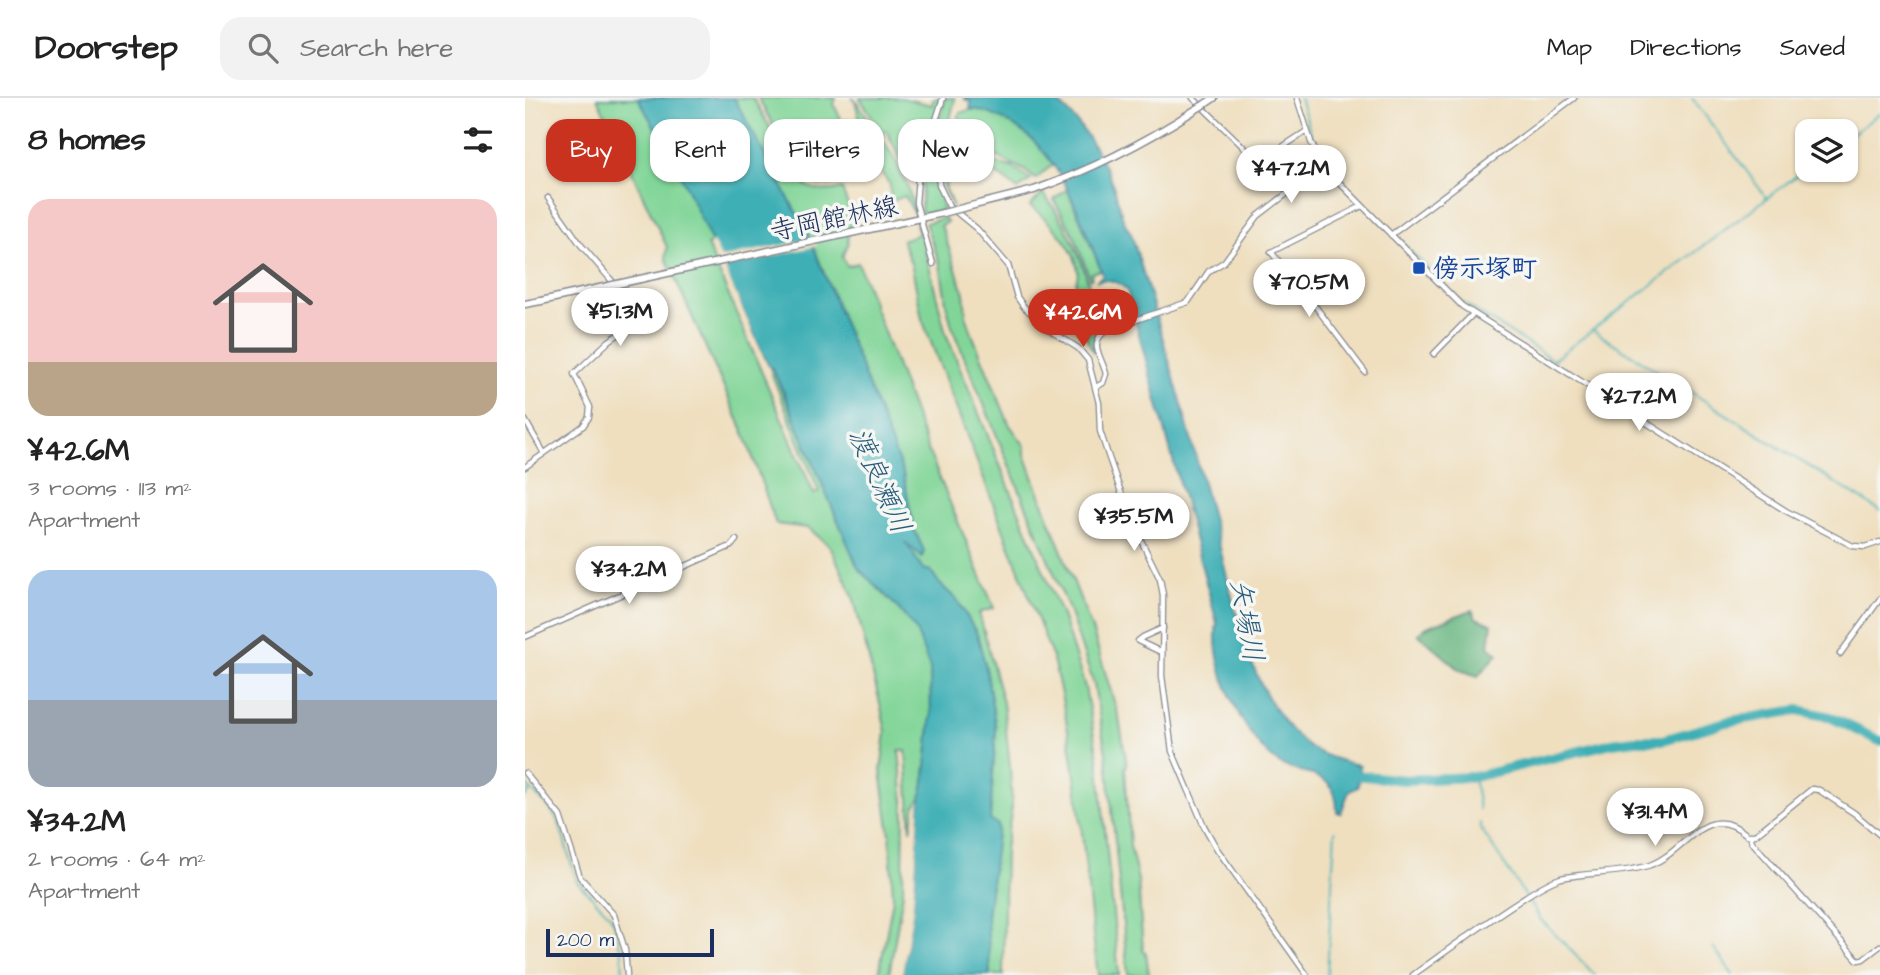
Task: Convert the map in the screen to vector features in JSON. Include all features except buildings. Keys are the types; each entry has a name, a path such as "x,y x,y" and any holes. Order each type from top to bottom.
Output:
{"main road":[{"name":"寺岡館林線","path":"525,304 918,219 1034,190 1124,152 1213,98"}],"street":[{"path":"936,119 943,98"},
{"path":"1193,98 1259,163 1308,131"},
{"path":"1297,98 1322,166 1458,303 1786,511 1853,546 1861,547 1880,542"},
{"path":"1391,236 1574,98"},
{"path":"1096,387 1103,383 1106,374 1096,344 1100,335 1107,330 1185,304 1209,271 1224,262 1258,216 1322,166"},
{"path":"919,182 916,203 918,219 933,264"},
{"path":"939,182 949,206 977,229 1008,265 1017,297 1024,307 1085,355 1100,403 1100,431 1109,458 1130,518 1160,579 1163,595 1162,676 1172,751 1217,849 1307,975"},
{"path":"525,467 578,430 589,417 590,407 574,374 609,341 643,317 581,245 548,198"},
{"path":"1362,206 1271,252 1365,372"},
{"path":"1434,354 1473,314"},
{"path":"525,420 544,453"},
{"path":"525,637 731,546 736,540"},
{"path":"1840,654 1880,600"},
{"path":"1161,652 1138,641 1163,628"},
{"path":"525,773 560,816 580,877 614,915 625,950 627,975"},
{"path":"1750,836 1812,789 1819,790 1854,813 1880,835"},
{"path":"1413,975 1532,892 1561,878 1647,866 1719,821 1736,826 1750,836 1752,842 1858,960 1880,946"}],"green space":[{"path":"597,98 638,98 650,119 650,182 684,182 713,242 707,245 814,494 819,492 770,370 772,368 858,568 916,630 924,650 930,669 931,716 925,776 922,797 915,806 911,830 906,751 899,751 904,802 903,893 889,975 879,973 893,899 890,835 881,771 886,732 853,596 830,546 808,528 776,524 745,435 666,258 667,247 636,181 636,119 607,119"},
{"path":"734,98 753,98 765,119 764,153 750,127 750,119 745,119"},
{"path":"758,98 836,98 834,104 840,119 770,119"},
{"path":"852,98 855,99 869,119 860,119"},
{"path":"860,98 902,98 932,105 934,98 942,98 933,119 898,119 898,154 886,130 884,131 884,119 873,119"},
{"path":"946,98 955,98 950,119 938,119"},
{"path":"986,111 1013,123 1036,143 1053,164 1036,179 994,155 994,119 958,119 960,113"},
{"path":"884,143 898,166 898,182 906,182 915,215 905,196 891,204 890,185 884,176"},
{"path":"994,163 1014,168 1031,179 1018,190 994,173"},
{"path":"780,182 801,182 817,190 842,189 854,222 848,229 848,244 842,257 847,266 858,263 930,455 994,608 979,613 1003,703 1010,767 1012,807 1005,849 1003,975 990,975 987,917 998,825 990,820 996,729 986,668 977,634 958,601 931,571 923,569 902,538 921,557 924,551 914,529 903,473 809,236"},
{"path":"813,182 838,182 826,185"},
{"path":"922,182 936,182 943,210 925,214 921,211"},
{"path":"1067,189 1101,270 1091,273 1090,279 1075,238 1054,200"},
{"path":"1043,193 1064,224 1086,275 1100,331 1094,337 1093,352 1078,307 1075,291 1084,287 1075,288 1078,272 1072,253 1053,226 1030,206"},
{"path":"945,218 947,222 941,225 964,293 966,315 972,334 1009,424 1025,446 1025,454 1036,485 1092,629 1119,718 1127,766 1130,846 1138,880 1143,951 1146,953 1149,975 1128,975 1107,759 1094,685 1068,607 953,330 940,264 925,223"},
{"path":"916,225 919,226 946,334 1063,618 1085,687 1098,757 1119,975 1098,975 1075,774 1052,656 922,319 912,267 902,240 919,234"},
{"path":"1472,610 1476,618 1492,624 1489,646 1498,654 1478,676 1460,670 1418,634 1427,627"}],"water":[{"path":"638,98 734,98 745,119 650,119"},
{"path":"963,98 1049,98 1078,123 1102,161 1124,222 1131,233 1153,305 1253,667 1275,709 1301,740 1332,758 1360,765 1358,787 1349,791 1341,813 1337,812 1336,797 1324,780 1283,765 1261,747 1239,715 1230,696 1218,658 1217,623 1127,290 1113,281 1096,281 1103,275 1082,221 1071,195 1042,150 1023,132 999,117 970,108 971,102"},
{"name":"渡良瀬川","path":"750,127 764,153 764,182 780,182 809,236 903,473 914,529 924,551 922,557 905,542 923,569 931,571 958,601 977,634 986,668 996,729 990,820 998,825 987,917 990,975 902,975 913,909 919,809 931,716 930,669 916,630 858,568 784,393 769,367 684,182 750,182"}],"pier":[{"path":"814,238 817,246 724,267 772,376 710,243 713,242 721,258"},
{"path":"920,799 913,909 902,975 898,975 910,909 915,808"}],"waterway":[{"path":"1300,98 1314,143"},
{"path":"1692,98 1766,197"},
{"path":"1858,130 1880,113"},
{"path":"1324,164 1460,301 1553,360 1795,177"},
{"path":"1083,286 1075,290 1084,331"},
{"path":"1594,331 1880,511"},
{"name":"矢場川","path":"1345,774 1404,780 1474,777 1612,743 1663,740 1726,722 1798,710 1830,717 1880,741"},
{"path":"1474,777 1479,809"},
{"path":"525,784 548,806 559,823 577,882 609,914 614,923 622,954 623,975"},
{"path":"525,797 530,791"},
{"path":"1480,823 1481,829 1541,920 1595,975"},
{"path":"1327,975 1335,831"},
{"path":"1713,947 1733,975"}],"place":[{"name":"傍示塚町","path":"1419,268"}]}
